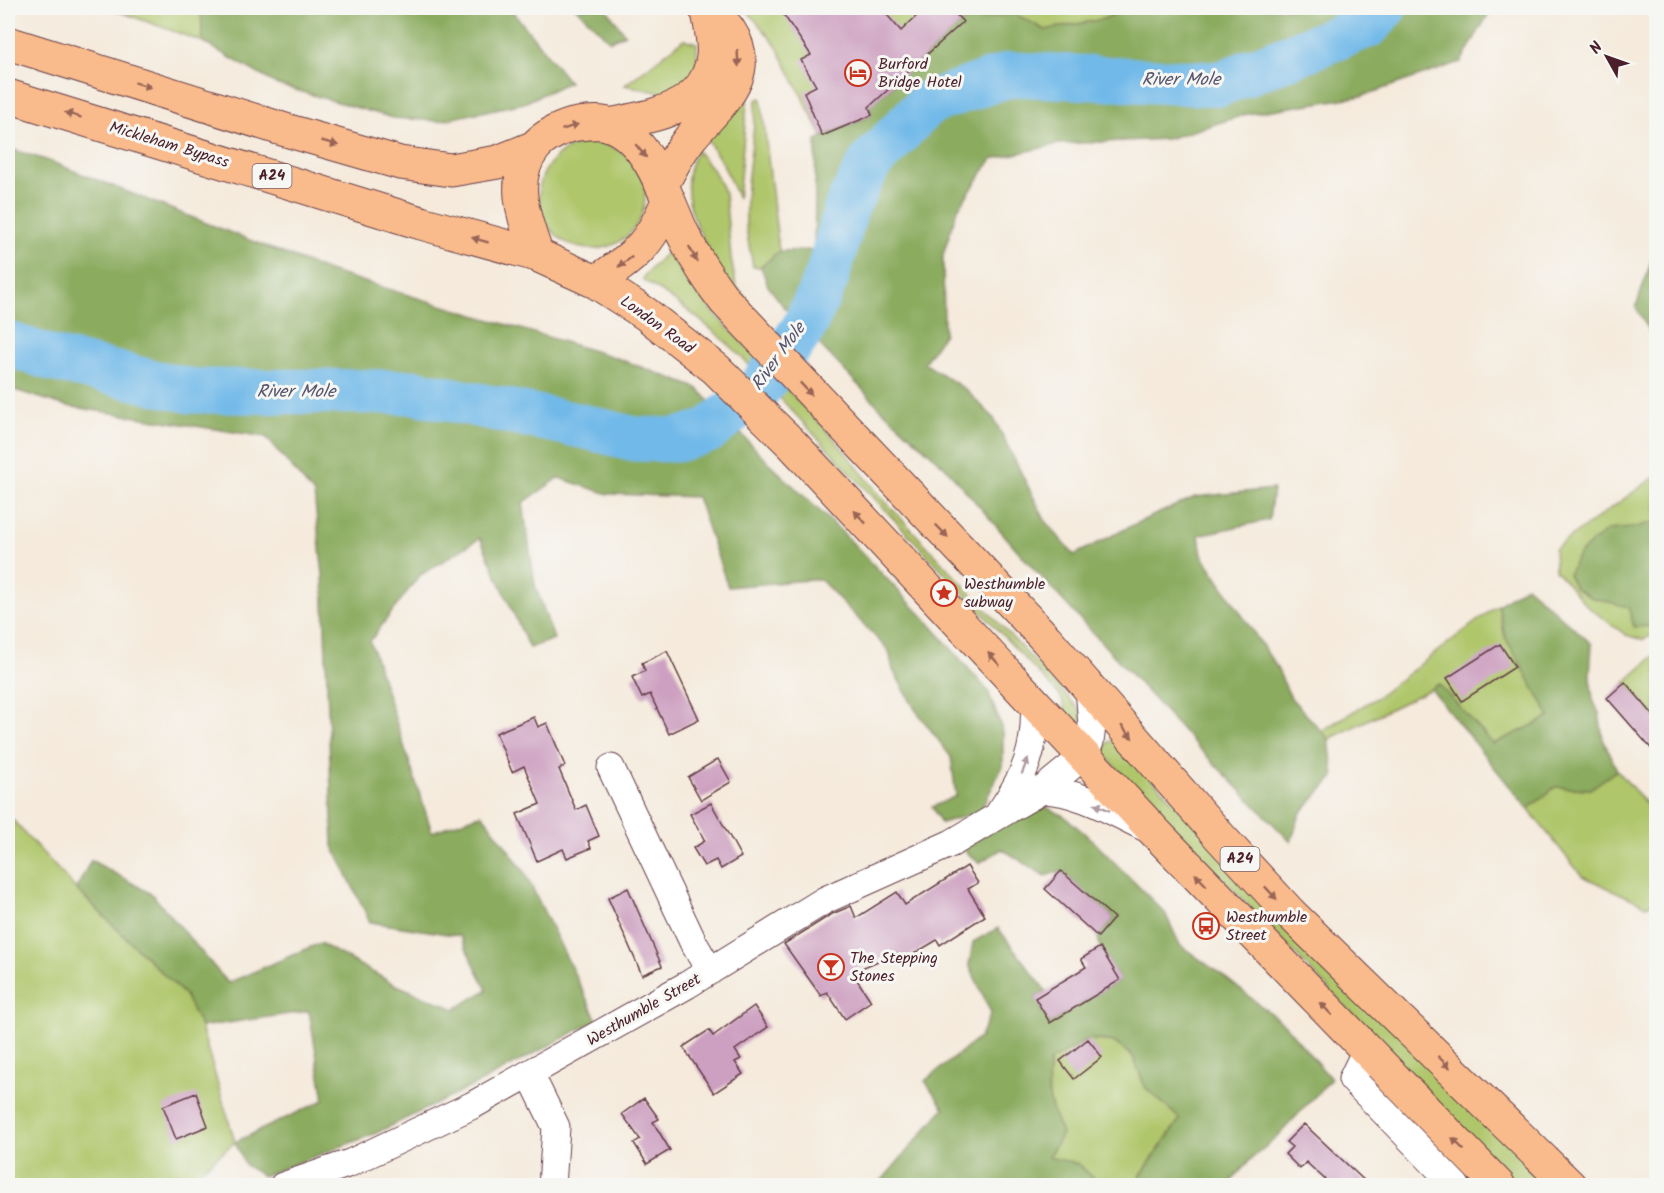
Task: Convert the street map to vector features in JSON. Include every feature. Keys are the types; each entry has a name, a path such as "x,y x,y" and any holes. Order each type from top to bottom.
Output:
{"main road":[{"path":"610,125 667,112 690,98 706,81 713,55 707,9"},
{"path":"535,147 523,169 519,192 523,216 537,255 596,282 635,255 649,240 659,222 672,165 691,138 725,100 738,71 740,54 728,29 707,9"},
{"path":"8,43 282,129 400,163 451,170 498,162 535,147 552,134 571,125 593,122 610,125 630,137 648,159 665,193"},
{"name":"Mickleham Bypass","path":"8,96 421,223 537,255"},
{"name":"A24","path":"665,193 702,271 755,334 1046,639 1290,913 1570,1185"},
{"name":"London Road","path":"596,282 646,314 716,369 793,445 1034,701"},
{"name":"A24","path":"1034,701 1155,832 1499,1185"}],"street":[{"path":"1084,755 1090,742 1092,726 1089,688"},
{"name":"Westhumble Street","path":"996,817 1016,788 1031,750 1036,726 1034,701"},
{"name":"Westhumble Street","path":"283,1185 350,1163 473,1105 710,972 825,900 952,843 1042,790 1084,755"},
{"path":"611,768 693,942 710,972"},
{"path":"1042,790 1075,795 1155,832"},
{"path":"1366,1050 1352,1079 1456,1185"},
{"path":"530,1074 556,1127 552,1185"}],"green space":[{"path":"109,8 201,8 203,42"},
{"path":"136,8 310,8 319,12 331,8 510,8 569,82 524,103 439,121 393,118 278,85 203,42 201,11"},
{"path":"576,8 606,8 625,34 610,41"},
{"name":"Burford Bridge Hotel","path":"745,8 1126,8 1104,19 1045,30 1015,14 872,115 822,136 776,45"},
{"path":"1126,8 1492,8 1461,62 1362,96 1247,114 1167,139 1059,144 992,159 957,210 943,255 944,334 924,363 965,389 993,417 1046,522 1074,555 1195,497 1273,489 1269,520 1199,535 1202,555 1276,666 1291,698 1329,739 1334,777 1300,814 1291,842 1197,746 1032,567 945,467 880,408 784,307 768,286 761,267 779,251 814,250 816,140 872,115 869,107 963,22 1015,14 1045,30 1104,19"},
{"path":"684,39 697,43 696,67 691,79 674,96 625,85"},
{"path":"748,92 738,199 723,164 706,138"},
{"path":"761,98 779,251 761,267 753,267 747,236 746,194 756,100"},
{"path":"592,143 612,147 629,159 641,176 645,196 641,216 629,233 612,245 592,249 572,245 555,233 543,216 539,196 543,176 555,159 572,147"},
{"path":"8,148 49,161 328,271 614,357 697,388 770,464 846,536 928,622 988,691 1003,732 1003,765 980,812 941,823 932,807 956,796 951,757 915,709 893,670 889,651 820,579 728,587 697,497 608,494 559,478 523,503 535,585 554,639 529,648 480,538 419,576 370,641 432,832 482,814 524,871 597,1020 481,1082 374,1134 263,1176 245,1165 235,1142 324,1100 309,1011 201,1027 185,995 76,889 91,860 152,894 228,983 320,943 394,984 455,1009 487,990 460,936 370,922 333,846 323,575 314,494 266,437 66,406 8,388"},
{"path":"697,151 714,171 725,194 736,286 748,301 731,288 722,277 694,217 688,191 688,178"},
{"path":"1656,247 1656,344 1636,307"},
{"path":"667,252 672,254 688,282 713,312 831,435 883,499 1076,706 1082,713 1080,730 1067,716 1061,697 736,351 692,313 643,280 644,276"},
{"path":"1656,476 1656,633 1643,640 1626,635 1588,607 1555,570 1554,549"},
{"path":"1656,521 1656,626 1634,627 1628,607 1590,597 1575,588 1568,574 1580,553 1607,530 1633,528"},
{"path":"1526,586 1592,644 1590,675 1593,700 1599,713 1603,739 1617,770 1590,789 1555,787 1528,809 1431,689 1439,684 1493,744 1550,717 1505,637 1498,605"},
{"path":"1498,605 1505,637 1551,717 1493,744 1439,685 1329,739 1321,731 1376,698"},
{"path":"1656,654 1656,718 1625,682"},
{"path":"1113,740 1551,1185 1517,1185 1103,754 1107,743"},
{"path":"1617,770 1656,815 1656,901 1647,906 1582,876 1528,809 1555,787 1590,789"},
{"path":"1032,804 1044,806 1064,816 1090,838 1165,913 1180,945 1284,1024 1331,1079 1228,1185 1134,1185 1180,1119 1145,1087 1133,1056 1114,1042 1088,1039 1050,1061 1049,1098 1062,1134 1048,1157 1078,1164 1101,1185 877,1186 944,1108 925,1081 980,1037 991,1013 969,965 973,942 998,928 1046,991 1035,998 1050,1023 1120,980 1100,947 1098,937 1114,918 1061,871 1045,876 1002,849 979,863 963,849"},
{"path":"8,815 76,889 185,995 201,1027 235,1142 196,1174 168,1185 8,1185"},
{"path":"1088,1039 1114,1042 1133,1057 1145,1087 1180,1119 1134,1185 1101,1185 1078,1164 1048,1158 1062,1134 1049,1098 1050,1060"}],"building":[{"name":"Burford Bridge Hotel","path":"779,8 881,8 901,31 925,8 950,8 963,22 869,107 872,115 822,136 804,92 816,86 801,60 811,55"},
{"path":"1500,644 1515,667 1462,701 1447,678"},
{"path":"667,651 699,719 669,734 650,694 642,698 632,677 645,671 642,663"},
{"path":"1625,682 1656,718 1656,754 1607,698"},
{"path":"534,717 538,727 547,723 565,766 559,769 576,810 586,805 599,836 588,841 591,848 567,858 563,849 537,861 517,814 540,804 524,766 512,772 496,733"},
{"path":"718,759 731,782 701,800 688,777"},
{"path":"711,803 741,857 721,869 716,860 704,866 693,848 705,841 690,814"},
{"path":"967,866 978,883 968,889 985,916 940,945 937,940 902,961 897,953 852,972 871,1001 845,1019 827,992 821,996 784,944 832,914 851,906 856,918 897,892 905,905"},
{"path":"1061,871 1114,918 1098,937 1045,889"},
{"path":"628,888 662,966 642,975 608,898"},
{"path":"1100,947 1120,980 1050,1023 1035,998 1086,967 1081,959"},
{"path":"754,1006 768,1027 735,1050 741,1059 735,1062 743,1074 714,1093 683,1047 709,1030 713,1036"},
{"path":"1088,1039 1102,1057 1074,1079 1060,1061"},
{"path":"196,1093 208,1126 176,1139 163,1106"},
{"path":"644,1098 659,1119 653,1122 670,1150 647,1164 634,1143 640,1139 622,1114"},
{"path":"1304,1124 1369,1185 1331,1185 1306,1162 1300,1169 1285,1154 1292,1147 1286,1142"}],"waterway":[{"name":"River Mole","path":"8,344 57,360 191,391 414,392 635,439 677,440 708,431 758,390 803,329 827,277 847,206 870,163 928,103 1011,74 1219,84 1369,25 1384,8"}],"place":[{"name":"Burford Bridge Hotel","path":"858,73"},
{"name":"Westhumble subway","path":"944,593"},
{"name":"Westhumble Street","path":"1206,926"},
{"name":"The Stepping Stones","path":"831,967"}]}
